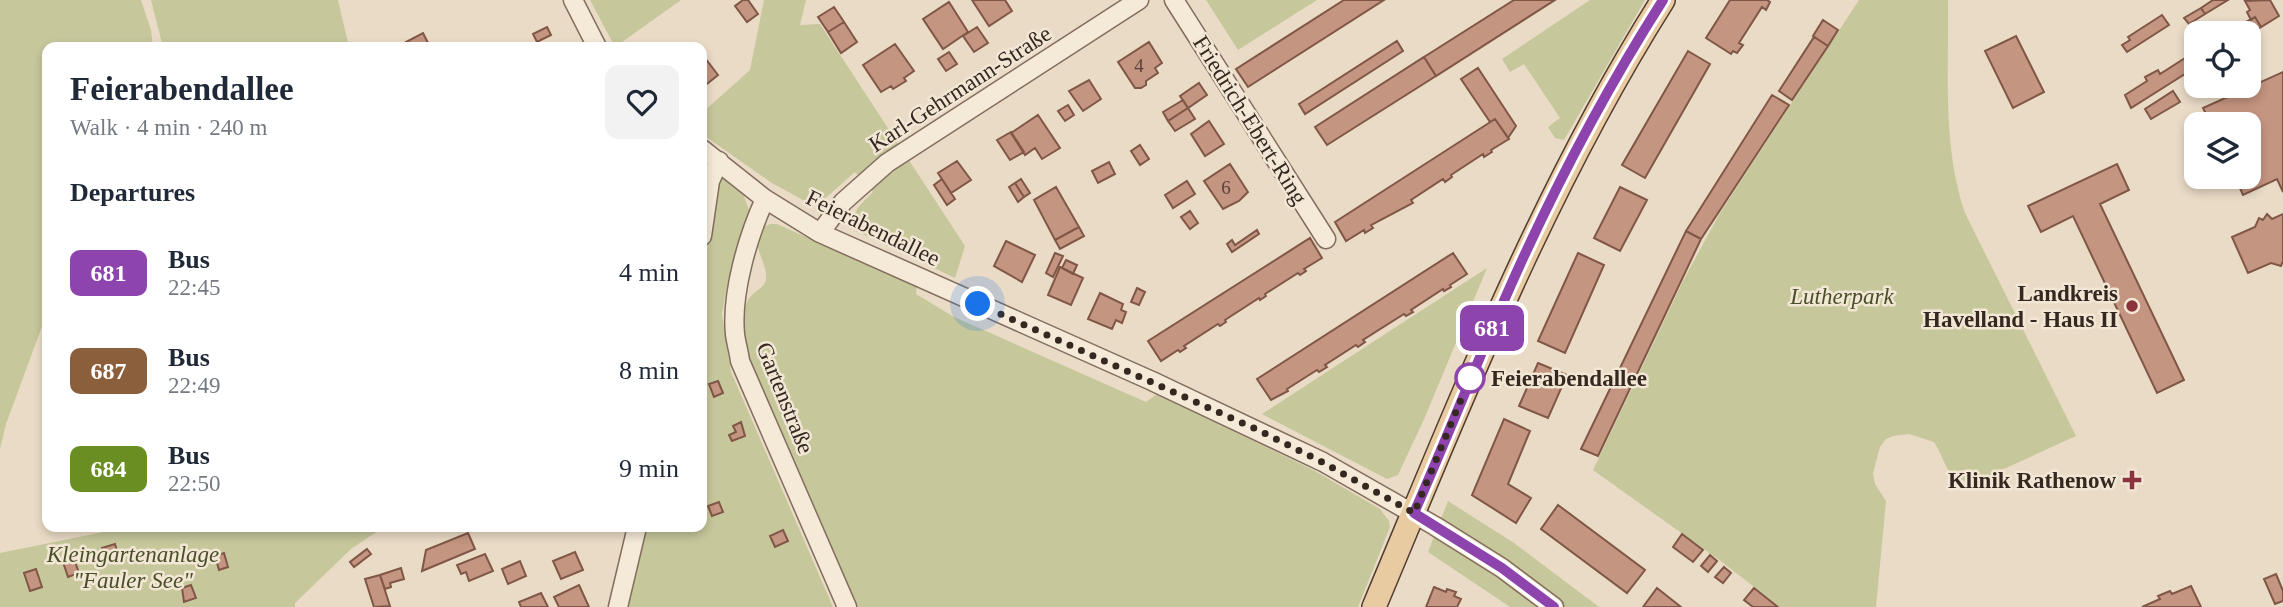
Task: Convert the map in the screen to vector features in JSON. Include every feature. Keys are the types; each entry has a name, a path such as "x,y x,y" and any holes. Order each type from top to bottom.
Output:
{"main road":[{"path":"1374,607 1485,343 1544,215 1613,84 1663,0"}],"street":[{"path":"573,0 594,42"},
{"name":"Karl-Gehrmann-Straße","path":"820,233 843,202 887,163 1139,0"},
{"name":"Friedrich-Ebert-Ring","path":"1174,0 1326,239"},
{"name":"Feierabendallee","path":"707,153 765,199 820,233 1258,430 1322,462 1414,513 1502,568 1554,607"},
{"path":"707,202 710,181 719,161"},
{"name":"Gartenstraße","path":"765,199 757,217 740,279 735,309 735,335 740,361 847,607"},
{"path":"618,607 636,532"}],"green space":[{"path":"0,0 141,0 152,42 42,42 42,327 6,424 0,449"},
{"path":"151,0 338,0 348,42 162,42"},
{"path":"590,0 681,0 622,42 612,42"},
{"path":"764,0 806,0 800,25 820,24 965,246 955,278 854,230 855,213 873,192 855,172 821,202 810,204 772,183 707,138 707,109 750,70"},
{"path":"1206,0 1317,0 1238,50"},
{"path":"1590,0 1645,0 1564,140 1555,138 1548,127 1560,118 1524,64 1510,72 1502,59"},
{"name":"Lutherpark","path":"1859,0 1948,0 1950,135 1958,188 1965,213 2076,436 1975,482 1952,475 1934,442 1909,434 1886,439 1880,447 1873,473 1875,484 1886,501 1876,607 1780,607 1593,470 1683,281 1720,213"},
{"path":"721,174 742,191 750,213 726,290 722,314 731,372 833,607 624,607 641,532 707,532 707,248 716,179"},
{"path":"770,224 777,224 917,287 916,294 954,317 1146,402 1157,394 1315,471 1380,509 1390,527 1358,607 858,607 745,349 742,328 745,306 766,279 757,242 758,235"},
{"path":"1487,268 1398,475 1387,479 1262,414"},
{"path":"1448,501 1514,543 1599,607 1510,607 1428,552"},
{"name":"Kleingartenanlage \"Fauler See\"","path":"103,532 376,532 351,549 295,603 295,607 0,607 0,553"}],"building":[{"path":"748,0 758,14 747,22 735,6"},
{"path":"972,0 1005,0 1012,11 989,26"},
{"path":"1344,0 1384,0 1248,87 1236,69"},
{"path":"1514,0 1555,0 1436,76 1424,57"},
{"path":"1730,0 1770,2 1766,10 1762,7 1739,43 1743,45 1737,53 1733,51 1731,54 1706,38"},
{"path":"2213,0 2228,0 2205,14 2201,8"},
{"path":"2270,0 2279,16 2261,27 2261,21 2255,17 2251,20 2245,1"},
{"path":"949,2 968,32 943,49 923,19"},
{"path":"834,7 844,22 828,32 818,17"},
{"path":"2201,8 2205,14 2194,21 2186,21 2184,18"},
{"path":"2162,15 2169,25 2127,52 2122,45 2130,40 2128,37"},
{"path":"1823,20 1838,30 1828,46 1813,36"},
{"path":"844,22 857,42 841,53 828,32"},
{"path":"547,27 551,35 537,42 533,34"},
{"path":"977,27 988,43 974,52 963,36"},
{"path":"423,33 428,42 406,42"},
{"path":"2016,36 2044,92 2013,108 1985,51"},
{"path":"1814,37 1828,46 1792,100 1779,91"},
{"path":"1397,41 1403,51 1305,114 1299,104"},
{"path":"1149,42 1162,63 1155,68 1158,73 1146,81 1146,85 1135,88 1118,62"},
{"path":"895,44 914,71 904,78 906,81 881,92 863,65"},
{"path":"1688,51 1710,64 1645,178 1622,165"},
{"path":"949,52 957,64 946,71 938,59"},
{"path":"1424,57 1436,76 1327,145 1315,127"},
{"path":"2184,59 2184,75 2131,108 2125,95 2147,81 2145,77 2158,70 2160,74"},
{"path":"707,61 718,75 707,84"},
{"path":"1478,68 1516,126 1508,138 1495,119 1490,122 1461,79"},
{"path":"2283,72 2283,192 2277,179 2261,187 2261,112 2205,112 2203,108 2225,98 2261,98 2261,82"},
{"path":"1089,80 1101,99 1083,111 1069,91"},
{"path":"1199,83 1207,95 1188,108 1180,96"},
{"path":"2173,91 2180,102 2151,119 2145,109"},
{"path":"1772,95 1789,105 1701,239 1686,231"},
{"path":"1183,100 1188,108 1168,121 1163,112"},
{"path":"1068,105 1074,115 1065,121 1058,111"},
{"path":"1188,108 1195,119 1175,131 1168,121"},
{"path":"1038,115 1060,148 1042,159 1035,148 1025,155 1011,133"},
{"path":"1495,119 1509,139 1484,157 1483,154 1451,175 1445,182 1443,179 1411,200 1413,203 1371,225 1373,228 1365,233 1364,230 1346,241 1335,222"},
{"path":"1209,121 1224,144 1205,156 1191,134"},
{"path":"1011,132 1024,152 1010,160 997,140"},
{"path":"1140,145 1149,159 1140,165 1131,151"},
{"path":"957,161 971,180 951,193 938,173"},
{"path":"1109,162 1115,174 1098,183 1092,171"},
{"path":"1230,164 1248,192 1239,201 1223,209 1204,181"},
{"name":"Landkreis Havelland - Haus II","path":"2117,164 2129,190 2100,204 2184,380 2157,393 2073,216 2041,232 2028,206"},
{"path":"942,179 955,199 947,205 934,185"},
{"path":"1021,179 1030,193 1024,197 1015,183"},
{"path":"1187,181 1195,194 1173,208 1165,195"},
{"path":"1015,183 1024,197 1018,202 1009,187"},
{"path":"1056,187 1079,227 1055,240 1034,200"},
{"path":"1620,187 1647,200 1620,251 1594,238"},
{"path":"2240,189 2256,189 2243,195"},
{"path":"1190,211 1198,223 1190,229 1181,217"},
{"path":"2267,214 2272,219 2283,214 2283,261 2281,266 2271,263 2248,273 2232,237 2255,227 2259,218 2263,220"},
{"path":"1079,227 1084,236 1060,249 1055,240"},
{"path":"1257,230 1259,234 1232,252 1227,244 1232,240 1235,245"},
{"path":"1686,231 1701,239 1598,456 1581,449"},
{"path":"1310,238 1322,258 1304,269 1306,271 1300,275 1298,273 1260,300 1259,298 1225,320 1220,326 1218,324 1184,346 1186,348 1180,352 1178,350 1161,361 1148,341"},
{"path":"1006,241 1035,255 1022,282 994,266"},
{"path":"1055,253 1063,256 1053,277 1046,273"},
{"path":"1453,253 1467,274 1450,285 1451,287 1444,291 1443,289 1411,310 1413,312 1406,316 1404,314 1363,340 1365,342 1358,347 1356,345 1325,365 1327,367 1319,372 1317,370 1271,400 1257,379"},
{"path":"1578,253 1604,265 1565,353 1538,341"},
{"path":"1066,260 1077,265 1073,274 1062,268"},
{"path":"1060,267 1083,278 1071,305 1048,295"},
{"path":"1137,288 1145,292 1139,305 1131,302"},
{"path":"1100,293 1123,304 1121,310 1126,312 1122,323 1116,320 1112,329 1088,319"},
{"path":"1538,363 1567,375 1548,418 1519,406"},
{"path":"718,381 723,393 714,397 709,384"},
{"path":"1504,419 1530,431 1508,484 1531,498 1516,523 1472,495"},
{"path":"741,422 745,436 732,441 729,435 736,432 733,426"},
{"path":"719,502 723,512 712,516 708,506"},
{"path":"1558,505 1645,570 1627,593 1541,529"},
{"path":"783,530 788,541 775,547 770,536"},
{"path":"468,533 475,549 422,571 426,550"},
{"path":"1682,534 1703,550 1693,562 1673,547"},
{"path":"115,544 119,558 107,562 102,548"},
{"path":"367,549 371,554 354,567 350,562"},
{"path":"575,552 583,570 561,579 553,561"},
{"path":"224,553 228,567 219,570 215,556"},
{"path":"485,554 493,571 469,581 466,572 461,574 457,565"},
{"path":"1710,555 1717,561 1708,572 1701,566"},
{"path":"74,559 79,573 68,577 63,562"},
{"path":"520,561 526,576 508,584 502,569"},
{"path":"1724,567 1731,573 1723,583 1715,577"},
{"path":"401,568 404,579 390,583 391,587 385,589 380,575"},
{"path":"36,569 42,587 30,591 24,573"},
{"path":"2276,574 2283,591 2283,601 2275,604 2264,579"},
{"path":"380,575 390,606 374,607 365,579"},
{"path":"191,585 196,598 184,602 182,588"},
{"path":"579,585 589,607 559,607 554,597"},
{"path":"2191,586 2201,607 2142,607 2160,599 2158,596 2170,591 2172,594"},
{"path":"1434,587 1446,592 1447,589 1456,592 1454,596 1461,599 1457,607 1426,607"},
{"path":"1657,588 1681,607 1643,607"},
{"path":"1754,588 1778,607 1753,607 1744,600"},
{"path":"541,593 548,607 521,607 519,602"}],"bus line":[{"name":"681","path":"1554,607 1502,568 1414,513 1490,332 1544,215 1613,84 1663,0"}],"place":[{"name":"Landkreis Havelland - Haus II","path":"2132,306"},
{"name":"Feierabendallee","path":"1470,378"},
{"name":"Klinik Rathenow","path":"2132,480"}],"route":[{"path":"978,304 1258,430 1414,513 1470,378"}]}
